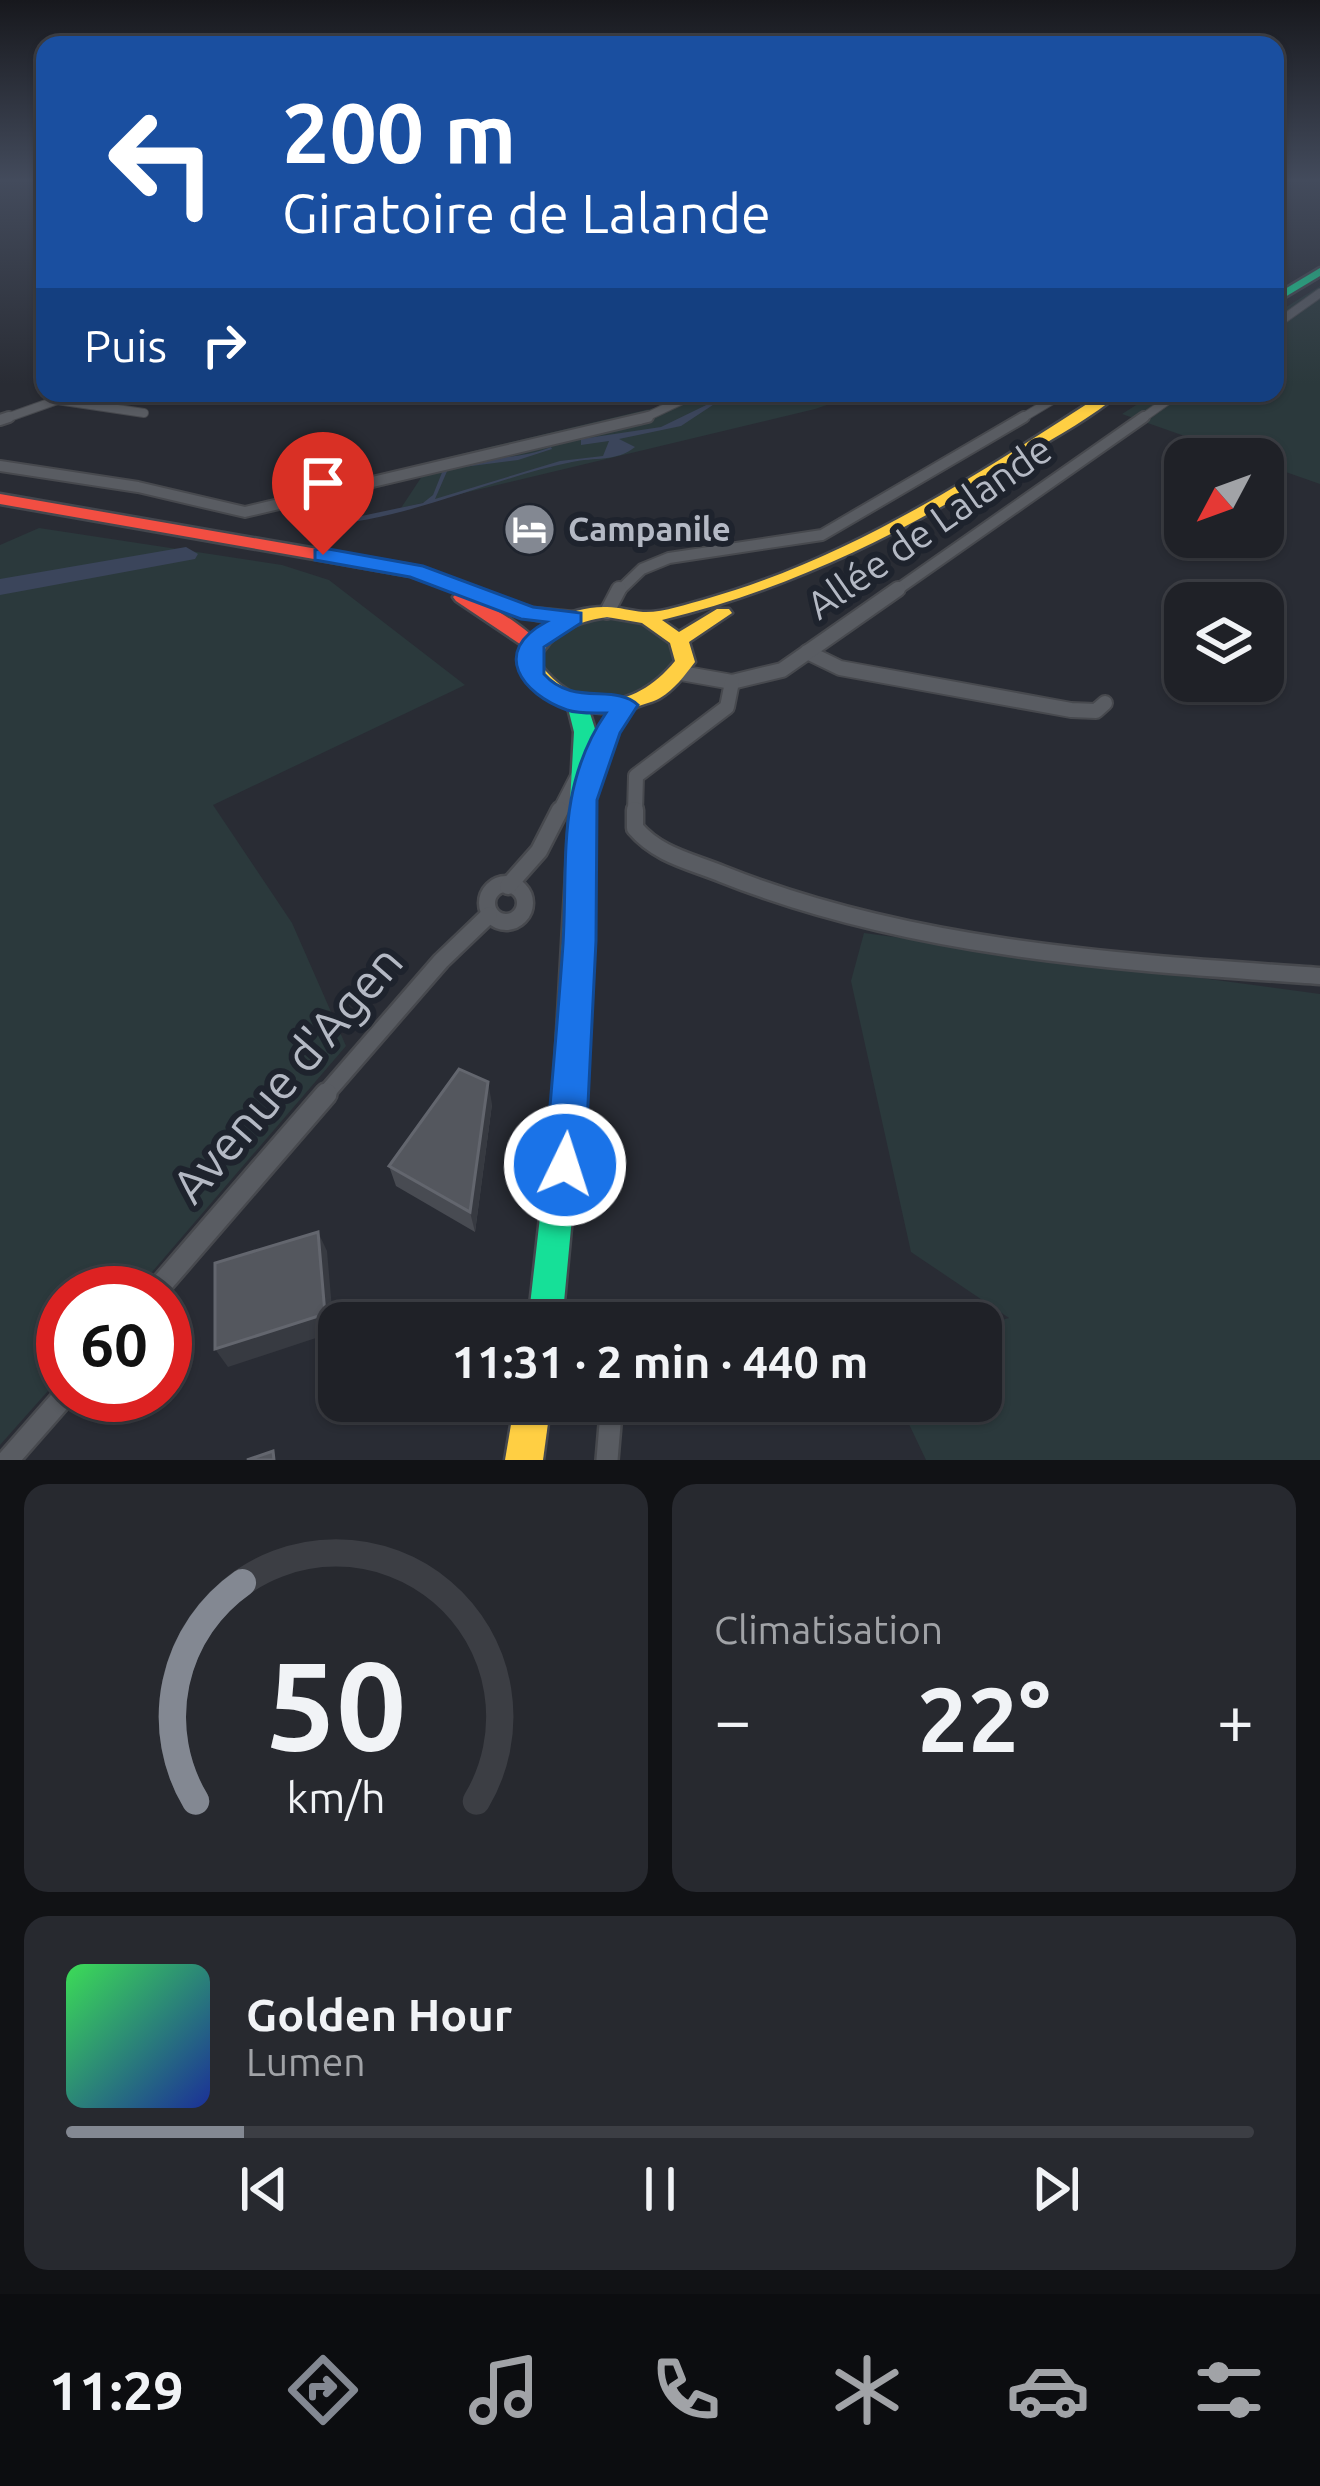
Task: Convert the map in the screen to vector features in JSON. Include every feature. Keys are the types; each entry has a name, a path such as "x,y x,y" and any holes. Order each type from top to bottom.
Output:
{"main road":[{"path":"1284,284 1320,262"},
{"path":"1284,295 1320,271"},
{"path":"0,499 445,579 530,614 573,618 608,612 647,618 724,602 876,536 1099,402"},
{"path":"679,640 720,614 866,552 953,507 1117,402"},
{"path":"0,485 290,549"},
{"path":"365,562 476,604 532,646"},
{"path":"573,618 542,634 532,646 528,661 532,675 543,689 577,704 625,705 662,692 685,662 679,640 647,618"},
{"path":"547,1302 562,1202 573,1056 585,731 577,704"},
{"path":"582,800 606,733 625,705"},
{"path":"524,1460 530,1422"}],"street":[{"path":"1284,319 1320,293"},
{"path":"0,420 52,402"},
{"path":"72,402 144,412"},
{"path":"0,466 138,487 244,512 643,419 678,402"},
{"path":"608,612 629,577 676,556 822,536 1049,402"},
{"name":"Allée de Lalande","path":"732,682 768,676 807,652 1165,402"},
{"path":"807,652 840,668 1071,710 1096,712 1105,704"},
{"path":"681,673 732,682 727,707 636,776 635,828 652,848 814,907 940,935 1070,955 1320,976"},
{"path":"508,886 527,897 524,911 507,920 489,915 484,905 488,894 508,886 539,850 584,766"},
{"name":"Avenue d'Agen","path":"177,1266 441,961 489,915"},
{"path":"8,1460 41,1422"},
{"path":"607,1460 610,1422"}],"shaded area":[{"path":"1320,286 1320,484 1284,471 1284,438 1190,438 1122,414 1141,402 1284,402 1284,308"},
{"path":"668,402 836,402 401,508 432,461"},
{"path":"39,528 282,565 329,580 465,685 213,805 292,923 346,1046 157,1266 36,1266 36,1404 0,1445 0,545"},
{"path":"604,619 646,626 668,645 673,655 666,675 653,688 635,696 594,697 555,682 542,669 545,646 569,627"},
{"path":"864,933 1320,994 1320,1460 926,1460 908,1422 1002,1422 1002,1320 1009,1318 1002,1313 1002,1302 985,1302 911,1252 851,981"}],"water":[{"path":"717,402 681,426 619,439 635,447 621,455 540,469 383,516 319,525 423,503 433,495 443,470 456,466 552,449 518,460 448,469 435,499 560,461 603,456 609,441 581,445 581,439 661,427"}],"building":[{"path":"459,1069 488,1082 470,1212 389,1166"},
{"path":"318,1232 324,1302 318,1302 318,1316 215,1349 215,1263"},
{"path":"273,1451 274,1460 247,1460"}],"waterway":[{"path":"0,587 186,554"}],"traffic: fast":[{"path":"1284,294 1320,271"},
{"path":"547,1302 568,1102 585,732 577,704"}],"traffic: slow":[{"path":"647,618 711,603 832,558 947,498 1099,402"},
{"path":"607,612 647,618 679,640 685,662 650,695 628,704 582,705 542,682 528,661 541,639 559,624 607,612"},
{"path":"679,640 723,613"},
{"path":"590,777 606,733 625,705"},
{"path":"524,1460 530,1422"}],"traffic: jam":[{"path":"0,499 415,571 529,613 573,618"},
{"path":"462,597 512,627 532,646"}],"place":[{"name":"Campanile","path":"529,529"}],"route":[{"path":"323,555 415,571 530,614 573,618 555,625 532,646 528,661 532,675 558,698 601,707 625,705 606,733 582,800 580,941 565,1165"}]}
